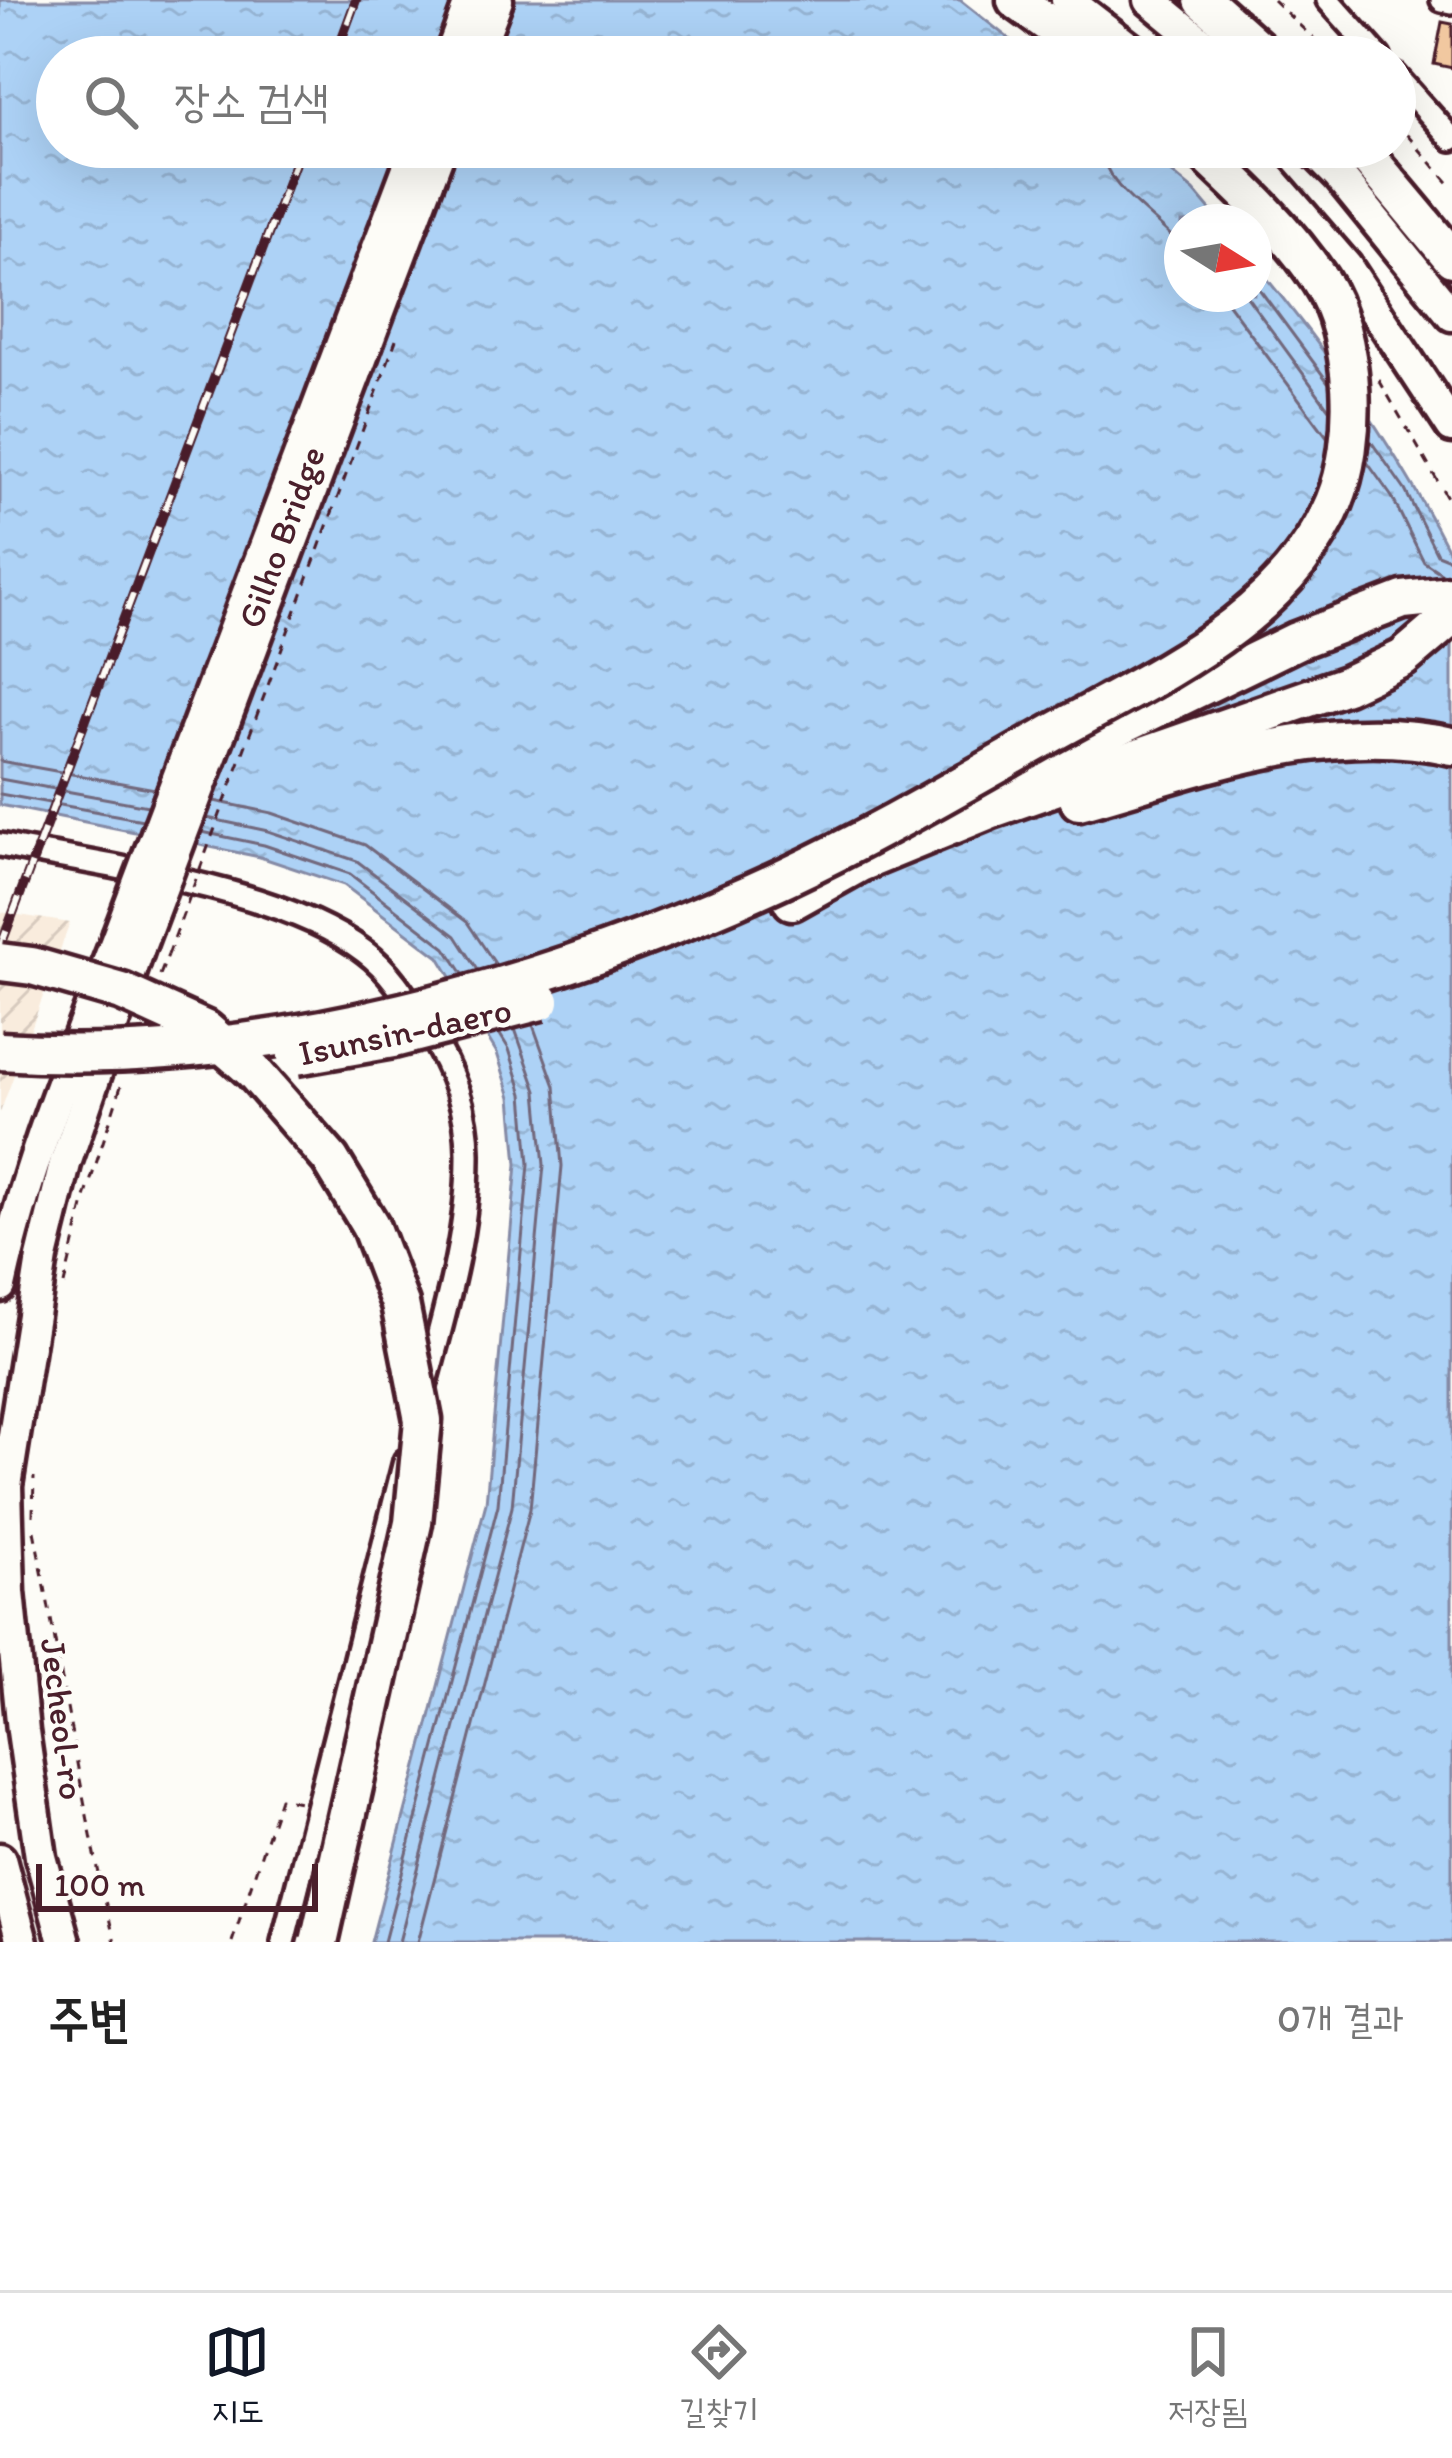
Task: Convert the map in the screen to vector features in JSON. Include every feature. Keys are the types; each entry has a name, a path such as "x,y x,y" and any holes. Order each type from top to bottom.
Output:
{"highway":[{"path":"1016,0 1065,36"},
{"path":"1203,0 1243,36"},
{"path":"790,888 1192,655 1270,597 1307,553 1334,502 1345,465 1352,404 1344,343 1323,284 1278,227 1219,168"},
{"path":"1378,168 1452,258"},
{"path":"790,888 1352,617 1403,600 1452,596"},
{"path":"790,888 992,809 1346,685 1403,658 1452,616"},
{"path":"790,888 979,829 1256,753 1331,737 1390,736 1452,746"},
{"name":"Isunsin-daero","path":"0,1051 155,1050 291,1033 540,976 790,888"},
{"name":"Isunsin-daero","path":"0,1076 155,1075 393,1039 559,995 790,888"},
{"path":"0,962 32,966 122,992 206,1030 253,1071 330,1159 370,1225 400,1304 423,1420 413,1522 319,1942"}],"main road":[{"path":"458,36 471,0"},
{"path":"483,36 496,0"},
{"path":"1067,0 1114,36"},
{"path":"1150,0 1194,36"},
{"name":"Gilho Bridge","path":"142,945 409,168"},
{"name":"Gilho Bridge","path":"142,945 433,168"},
{"path":"1261,168 1346,266 1452,427"},
{"path":"1331,168 1452,315"},
{"path":"0,1286 49,1119 142,945"},
{"name":"Jecheol-ro","path":"64,1942 41,1857 23,1731 9,1592 6,1486 42,1258 65,1165 142,945"},
{"path":"0,1858 22,1942"}],"street":[{"path":"1328,0 1360,36"},
{"path":"1442,0 1452,2"},
{"path":"1416,98 1451,136"},
{"path":"0,845 219,891 303,916 366,952 400,987 455,1078 469,1153 452,1287 354,1652 283,1942"}],"path":[{"path":"1273,0 1312,36"},
{"path":"1416,145 1452,187"},
{"name":"Gilho Bridge","path":"142,945 401,326"},
{"path":"1379,381 1452,506"},
{"path":"142,945 160,976"},
{"path":"64,1284 85,1198 129,1064"},
{"path":"34,1478 33,1528 87,1822 116,1942"}],"shaded area":[{"path":"0,912 70,923 0,1113"}],"water":[{"path":"0,0 960,0 1005,36 36,36 36,168 1166,168 1194,191 1205,204 1164,204 1164,312 1272,312 1272,286 1362,405 1452,558 1452,1942 371,1942 486,1503 517,1164 511,1097 497,1053 439,957 344,885 260,857 0,805"}],"building":[{"path":"1442,22 1452,24 1452,68 1434,64"}],"railway":[{"path":"343,36 356,0"},
{"path":"0,948 293,168"}]}
